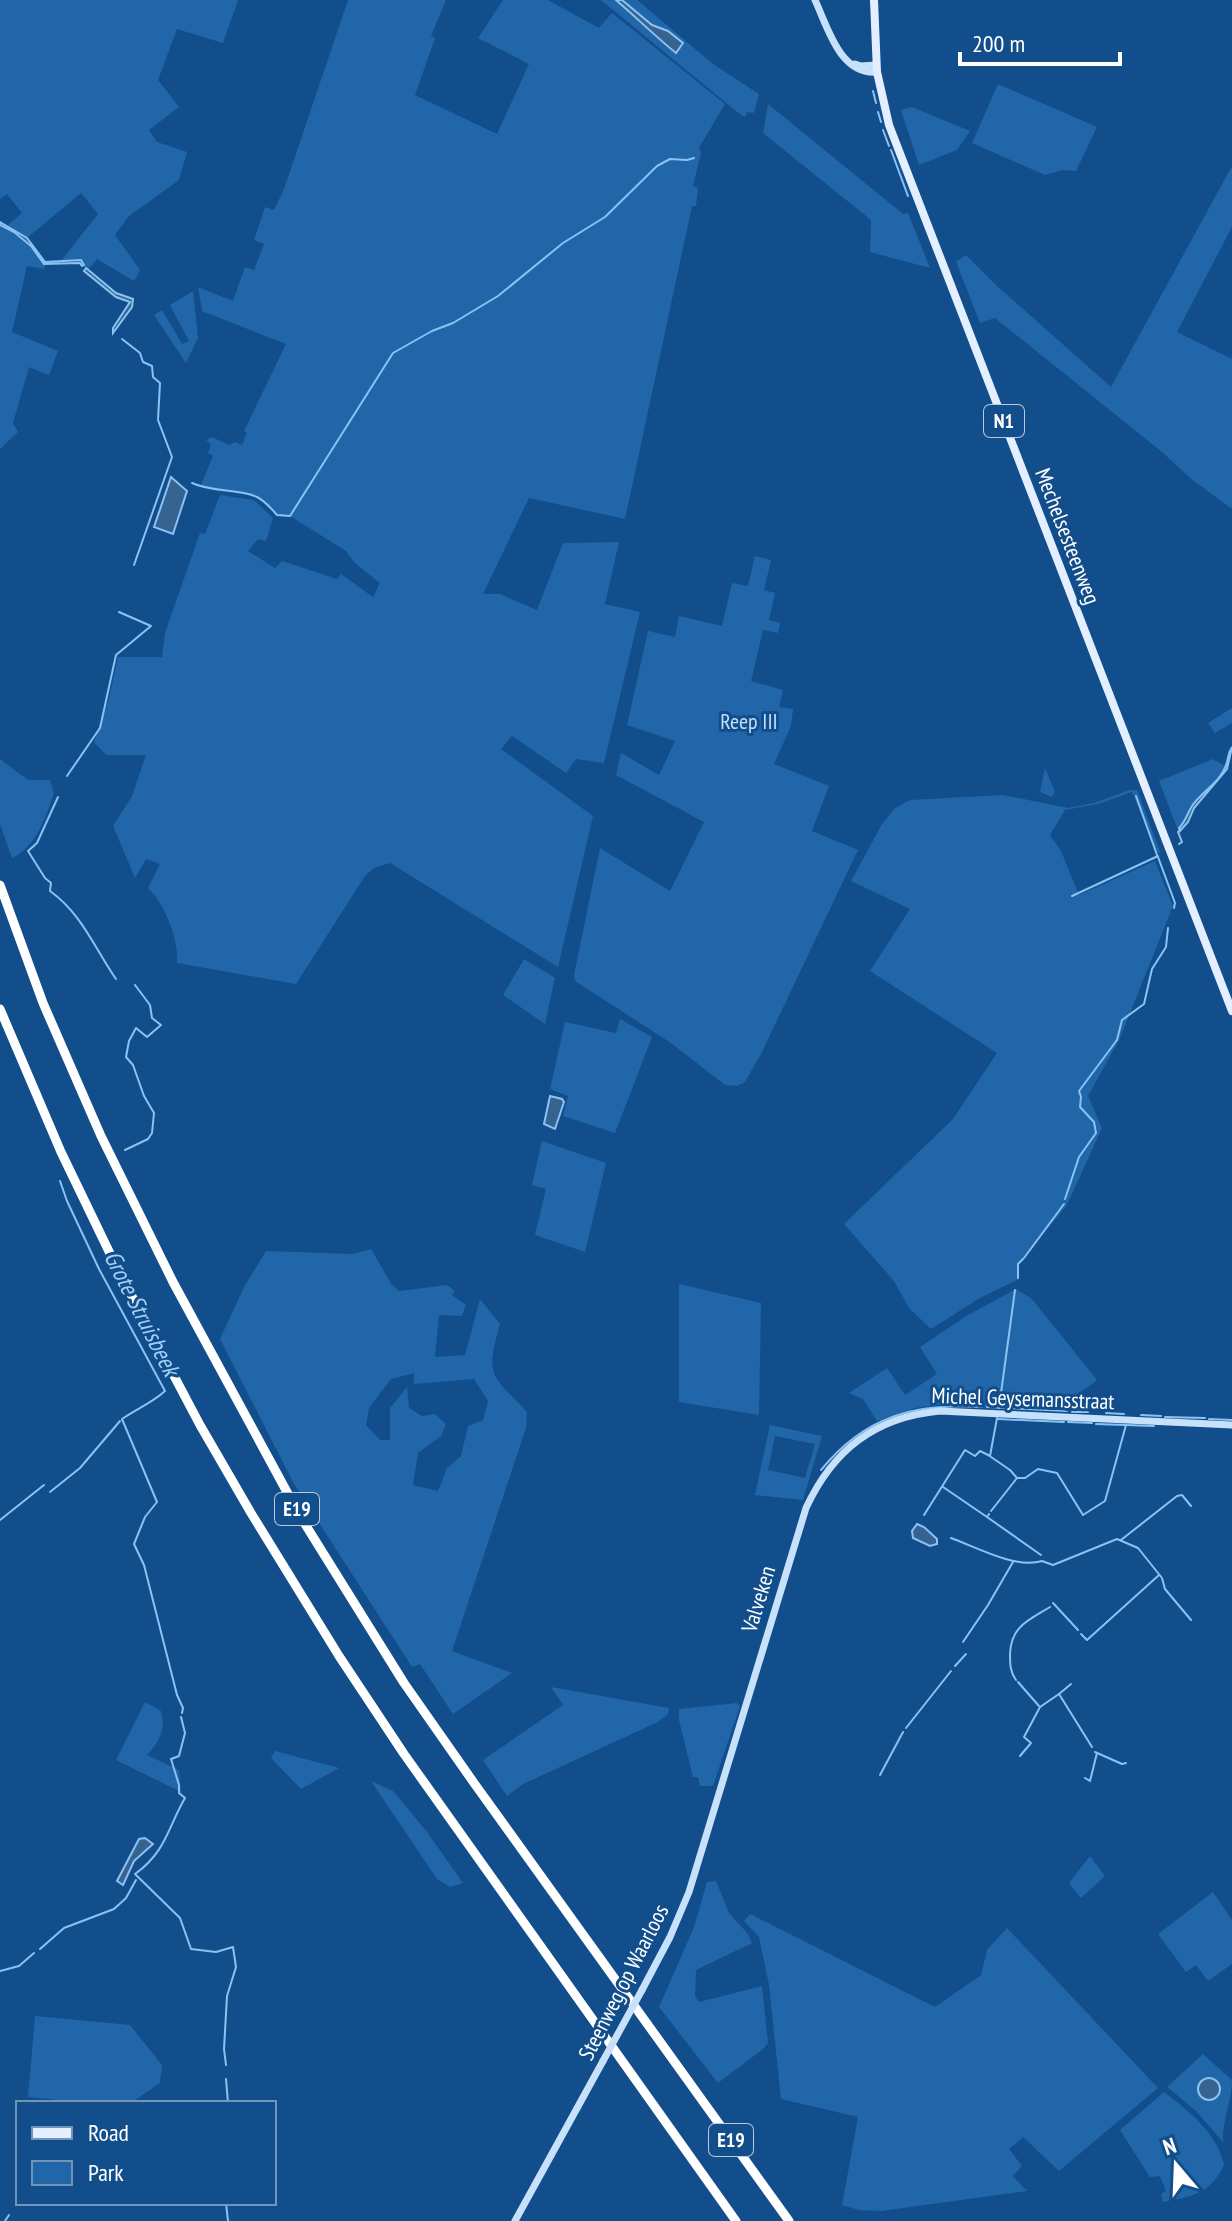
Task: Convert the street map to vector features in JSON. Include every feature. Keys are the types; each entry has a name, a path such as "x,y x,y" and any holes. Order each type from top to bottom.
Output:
{"highway":[{"name":"E19","path":"0,885 43,1003 101,1136 173,1282 300,1516 404,1683 789,2221"},
{"name":"E19","path":"0,1009 61,1152 116,1266 200,1425 251,1513 339,1656 412,1766 736,2221"}],"main road":[{"name":"N1","path":"874,0 876,68"},
{"name":"Mechelsesteenweg","path":"876,68 889,125 1232,1011"}],"street":[{"path":"815,0 844,58 860,71 876,68"},
{"name":"Michel Geysemansstraat","path":"806,1508 821,1478 850,1446 882,1425 915,1414 955,1410 1232,1425"},
{"name":"Valveken","path":"746,1701 806,1508"},
{"name":"Steenweg op Waarloos","path":"515,2221 670,1937 689,1892 746,1701"}],"green space":[{"path":"0,0 238,0 223,43 177,29 158,80 179,107 149,130 157,142 187,152 179,180 129,216 115,235 140,270 134,281 97,259 88,270 81,260 61,261 98,214 81,193 27,238 8,225 22,213 7,194 0,199"},
{"path":"348,0 446,0 431,36 435,38 415,95 497,134 529,64 478,38 503,0 548,0 599,28 612,13 725,104 699,148 701,153 693,186 698,188 696,206 692,206 625,519 529,498 483,594 500,594 537,610 563,543 619,542 605,604 640,612 604,763 576,759 566,773 512,736 501,749 593,816 558,967 390,863 374,868 365,876 296,984 177,963 170,923 148,888 160,864 146,859 135,878 113,826 132,796 146,755 106,755 94,742 109,698 118,657 162,657 165,633 200,533 205,534 220,495 254,500 273,518 266,541 258,539 248,551 275,568 282,561 337,579 341,574 373,597 380,583 355,563 346,551 290,516 277,515 258,497 200,487 213,456 208,453 211,444 206,440 212,437 229,445 235,442 242,445 247,433 244,431 286,344 202,311 198,287 233,301 245,267 254,270 264,244 254,240 265,207 274,210 284,189"},
{"path":"601,0 637,0 713,64 759,94 754,113 747,112 745,117 736,111"},
{"path":"998,84 1097,127 1076,171 1062,170 1045,175 972,143"},
{"path":"768,104 903,214 908,213 930,268 870,252 871,220 763,133"},
{"path":"912,107 970,131 957,150 919,165 901,110"},
{"path":"1232,166 1232,227 1177,332 1232,359 1232,509 995,318 980,323 956,262 966,255 1111,387"},
{"path":"0,225 31,246 45,265 44,269 27,266 12,332 58,351 49,375 29,367 13,423 18,432 0,449"},
{"path":"193,291 198,338 186,363 154,315 162,310 182,344 189,341 170,305"},
{"name":"Reep III","path":"755,556 771,560 764,590 775,593 769,620 780,623 778,633 763,630 751,681 783,690 779,707 793,709 791,726 774,764 829,786 812,831 858,850 761,1054 745,1082 737,1086 725,1085 671,1043 575,981 574,975 600,848 670,891 704,822 616,775 621,753 659,775 675,741 627,725 648,631 675,637 679,616 722,626 732,583 748,586"},
{"path":"1232,708 1232,723 1215,733 1208,723"},
{"path":"0,759 28,780 50,780 54,793 34,839 12,858 0,824"},
{"path":"1213,759 1226,767 1211,788 1194,803 1186,821 1177,828 1159,781"},
{"path":"1045,768 1055,792 1052,797 1040,792"},
{"path":"1137,790 1161,854 1156,851 1132,792 1098,804 1065,810 1050,835 1061,851 1079,895 1155,861 1173,906 1120,1038 1088,1096 1102,1128 1067,1205 1019,1263 1019,1279 980,1298 931,1329 909,1308 894,1281 844,1224 953,1119 997,1053 870,971 910,909 851,881 882,824 895,808 910,800 1003,795 1068,808 1094,803"},
{"path":"524,959 555,978 545,1024 503,995"},
{"path":"620,1019 652,1037 615,1133 563,1116 568,1096 550,1089 565,1022 616,1033"},
{"path":"542,1141 606,1163 585,1252 535,1235 546,1189 532,1185"},
{"path":"371,1249 392,1285 399,1291 447,1285 455,1291 452,1295 466,1305 462,1316 439,1315 435,1357 465,1355 480,1299 500,1324 493,1355 494,1374 527,1412 526,1428 452,1651 512,1673 453,1714 420,1664 412,1667 294,1484 220,1339 244,1287 266,1251 353,1254","holes":["414,1373 414,1384 474,1379 488,1401 483,1420 468,1426 461,1456 447,1468 438,1491 413,1485 418,1453 441,1436 446,1424 435,1414 422,1416 409,1408 407,1387 390,1408 390,1440 380,1440 366,1425 369,1408 391,1379"]},
{"path":"679,1284 761,1303 759,1415 679,1402"},
{"path":"1016,1289 1032,1299 1097,1380 1073,1398 1081,1406 1080,1411 937,1405 915,1408 877,1421 863,1399 849,1393 887,1368 905,1395 937,1374 920,1347 968,1315"},
{"path":"770,1425 822,1436 803,1500 755,1495","holes":["775,1436 815,1444 805,1478 768,1470"]},
{"path":"551,1687 669,1708 668,1714 658,1722 523,1784 507,1796 483,1760 563,1705"},
{"path":"145,1702 161,1711 163,1724 158,1740 147,1755 179,1770 181,1792 116,1760"},
{"path":"737,1703 740,1706 713,1786 700,1786 698,1777 693,1777 679,1709"},
{"path":"275,1751 339,1768 301,1789 271,1758"},
{"path":"371,1781 393,1791 463,1883 450,1887 437,1879"},
{"path":"1090,1856 1105,1876 1081,1898 1069,1883"},
{"path":"716,1881 729,1913 752,1943 696,1970 695,1996 699,2002 762,1986 768,2043 718,2083 659,2007 694,1927 707,1882"},
{"path":"1213,1892 1232,1920 1232,1964 1208,1981 1196,1965 1186,1972 1158,1934"},
{"path":"750,1914 935,2007 981,1975 987,1950 1007,1928 1158,2088 1059,2171 1023,2137 1009,2149 1022,2166 1013,2176 1027,2191 881,2211 842,2205 858,2117 781,2099 769,1985 759,1937 744,1921"},
{"path":"35,2016 130,2025 162,2065 160,2083 134,2101 69,2101 28,2097"},
{"path":"1203,2054 1232,2080 1223,2142 1196,2111 1167,2087"},
{"path":"1164,2092 1209,2133 1224,2165 1206,2188 1191,2196 1163,2202 1161,2194 1166,2191 1160,2176 1150,2177 1120,2130"}],"shaded area":[{"path":"616,0 622,0 652,25 668,31 683,43 676,53 661,40"},
{"path":"0,222 27,238 45,262 81,260 84,265 44,264 31,246"},
{"path":"86,268 116,293 133,299 132,307 113,333 113,328 130,302 116,297 84,271"},
{"path":"171,477 187,491 173,534 154,527"},
{"path":"1232,747 1227,769 1194,808 1180,831 1192,806 1224,771"},
{"path":"550,1096 564,1102 555,1129 544,1124"},
{"path":"917,1524 937,1539 937,1544 930,1546 913,1538 912,1531"},
{"path":"145,1838 153,1844 134,1861 123,1885 117,1881 139,1839"},
{"path":"1209,2078 1217,2081 1220,2089 1217,2097 1209,2100 1201,2097 1198,2089 1201,2081"}],"waterway":[{"path":"873,91 876,103"},
{"path":"878,112 881,122"},
{"path":"883,130 889,146"},
{"path":"891,150 908,196"},
{"path":"192,483 250,494 263,501 277,515 290,516 393,353 498,296 563,243 605,217 657,166 670,159 694,158"},
{"name":"Grote Struisbeek","path":"122,339 140,353 143,362 152,366 153,377 160,383 158,420 172,457 134,565"},
{"name":"Grote Struisbeek","path":"67,776 100,728 116,655 151,626 119,612"},
{"path":"1136,796 1157,855"},
{"name":"Grote Struisbeek","path":"58,797 37,843 28,851 51,883 50,891 71,910 116,979"},
{"path":"1179,844 1182,842 1178,832 1181,829"},
{"path":"1072,896 1158,856"},
{"path":"1158,857 1175,903 1174,908"},
{"path":"1065,1199 1079,1157 1096,1133 1094,1122 1080,1107 1079,1091 1117,1040 1122,1020 1144,1004 1152,969 1166,947 1168,928"},
{"name":"Grote Struisbeek","path":"125,1150 148,1139 152,1133 154,1113 133,1065 126,1057 129,1041 136,1028 147,1037 161,1025 152,1018 150,1005 135,985"},
{"name":"Grote Struisbeek","path":"60,1181 99,1269 165,1391 122,1419 157,1502 145,1517 134,1544 144,1565 182,1713"},
{"path":"1024,1258 1064,1204"},
{"path":"1018,1278 1018,1264 1023,1259"},
{"path":"999,1408 1015,1290"},
{"path":"821,1470 855,1437 893,1417 935,1408 982,1407"},
{"path":"987,1407 1067,1411"},
{"path":"1072,1412 1088,1412"},
{"path":"1106,1413 1124,1414"},
{"path":"1141,1415 1161,1416"},
{"path":"1165,1417 1205,1418"},
{"path":"924,1515 965,1450 975,1456 980,1451 990,1456 997,1418"},
{"path":"998,1419 1064,1422"},
{"path":"1209,1419 1232,1420"},
{"path":"50,1492 80,1468 120,1421"},
{"path":"1068,1422 1092,1423"},
{"path":"1096,1424 1154,1426"},
{"path":"1017,1478 1025,1478 1038,1469 1057,1473 1083,1515 1105,1501 1126,1425"},
{"path":"991,1457 1017,1478 991,1511"},
{"path":"0,1520 44,1485"},
{"path":"943,1487 987,1517 989,1514"},
{"path":"1121,1540 1177,1496 1182,1495 1191,1506"},
{"path":"987,1517 1041,1555"},
{"path":"951,1538 1008,1560 1042,1561 1053,1565 1117,1539 1138,1548 1162,1578 1165,1589 1191,1620"},
{"path":"963,1642 1013,1562"},
{"path":"1081,1634 1087,1640 1159,1575"},
{"path":"1053,1603 1078,1630"},
{"path":"1016,1680 1010,1661 1014,1637 1022,1625 1050,1607"},
{"path":"955,1666 966,1654"},
{"path":"906,1728 951,1671"},
{"path":"1018,1682 1039,1706"},
{"path":"1071,1684 1059,1694 1092,1747"},
{"path":"1020,1756 1031,1743 1024,1737 1040,1707 1059,1694"},
{"name":"Grote Struisbeek","path":"181,1717 185,1733 179,1756 171,1759 179,1793 185,1798 160,1848 135,1874 180,1918 191,1949 216,1952 233,1947 236,1967 227,1996 226,2065"},
{"path":"880,1775 903,1732"},
{"path":"1095,1752 1126,1763"},
{"path":"1085,1778 1090,1781 1097,1753"},
{"path":"40,1949 64,1928 114,1909 126,1898 136,1880"},
{"path":"0,1971 19,1966 34,1953"},
{"name":"Grote Struisbeek","path":"226,2079 228,2101"},
{"name":"Grote Struisbeek","path":"226,2205 228,2221"},
{"path":"5,2221 9,2215"}]}
